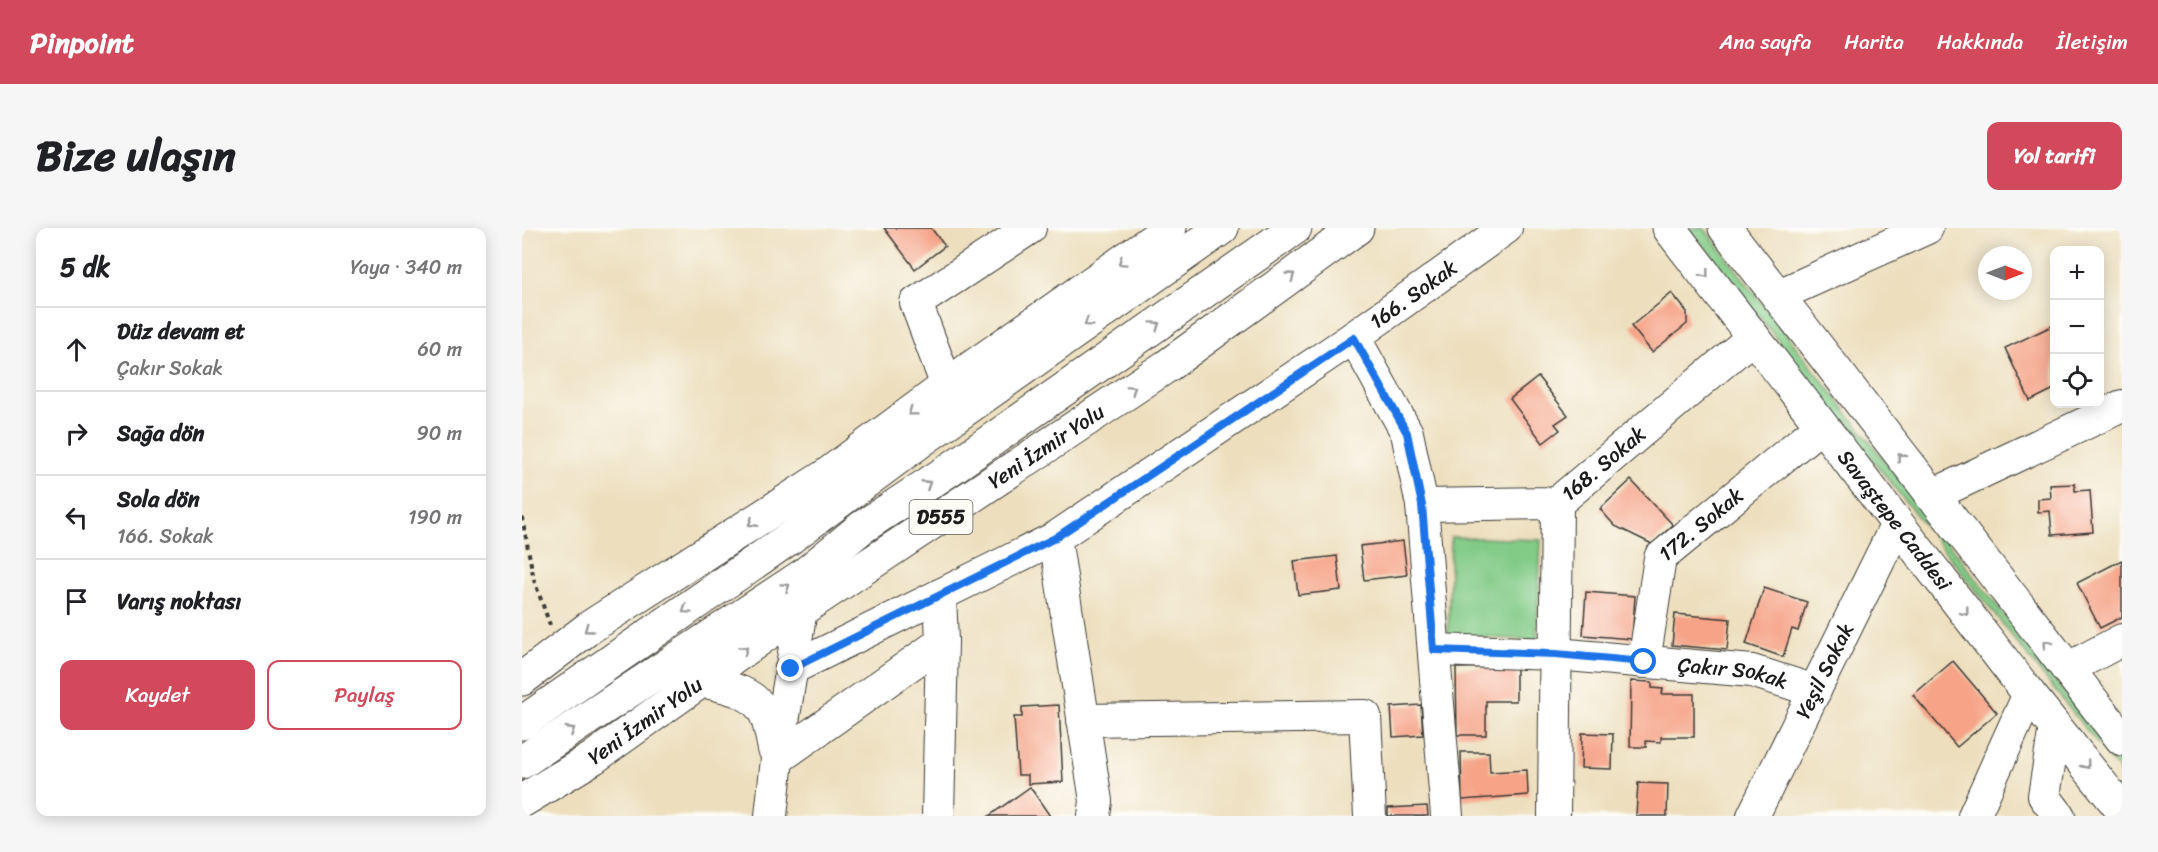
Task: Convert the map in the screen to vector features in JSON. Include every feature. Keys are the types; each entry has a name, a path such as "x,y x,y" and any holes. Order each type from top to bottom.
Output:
{"main road":[{"path":"522,680 590,627 824,477 947,386 1170,228"},
{"path":"522,723 791,537 836,502 1221,228"},
{"name":"Yeni İzmir Yolu","path":"522,762 805,574 861,528 946,472 1295,228"},
{"name":"Yeni İzmir Yolu","path":"522,801 593,758 801,609 1167,366 1357,228"},
{"name":"Savaştepe Caddesi","path":"1669,228 2029,694 2122,810"},
{"path":"1725,228 2122,739"}],"street":[{"path":"947,386 916,303 1030,228"},
{"name":"166. Sokak","path":"791,669 1055,538 1354,338 1506,228"},
{"path":"1777,296 1927,228"},
{"name":"168. Sokak","path":"1422,505 1557,503 1753,337"},
{"path":"1354,338 1407,433 1422,505 1447,816"},
{"path":"1931,496 2122,406"},
{"name":"172. Sokak","path":"1644,662 1660,558 1821,426"},
{"path":"1554,816 1557,503"},
{"name":"Yeşil Sokak","path":"1753,816 1897,524"},
{"path":"1055,538 1096,801 1094,816"},
{"path":"938,816 942,642 940,595"},
{"path":"771,816 777,759 801,609"},
{"path":"2067,669 2122,640"},
{"path":"777,759 942,642"},
{"name":"Çakır Sokak","path":"1434,650 1556,654 1752,671 1815,691"},
{"path":"701,681 741,691 752,699 766,714 777,759"},
{"path":"1974,816 2029,694"},
{"path":"1083,720 1365,716 1370,816"},
{"path":"2055,727 2044,796 2059,816"}],"path":[{"path":"522,517 534,580 559,651"}],"green space":[{"path":"1689,228 1704,228 2122,767 2122,775"},
{"path":"1451,537 1541,540 1537,640 1448,636"}],"building":[{"path":"884,228 931,228 945,246 915,269"},
{"path":"1672,293 1687,312 1687,324 1652,352 1631,326"},
{"path":"2050,327 2050,391 2030,401 2005,348"},
{"path":"1538,377 1568,415 1555,424 1560,430 1543,443 1510,399"},
{"path":"1631,480 1673,525 1652,544 1615,526 1600,509"},
{"path":"2075,484 2075,491 2090,490 2093,532 2052,535 2050,511 2038,512 2038,499 2051,498 2050,485"},
{"path":"1403,541 1407,575 1364,580 1360,546"},
{"path":"1337,556 1341,590 1298,595 1294,561"},
{"path":"2122,560 2122,617 2100,628 2077,583"},
{"path":"1764,588 1807,602 1798,631 1792,629 1783,657 1746,644"},
{"path":"1586,592 1635,596 1632,639 1583,635"},
{"path":"1675,614 1730,619 1727,650 1672,645"},
{"path":"1953,661 1997,713 1957,747 1913,695"},
{"path":"1516,667 1516,701 1486,701 1486,735 1457,735 1456,668"},
{"path":"1631,681 1652,682 1652,688 1663,689 1662,694 1694,694 1694,737 1661,737 1661,742 1646,741 1646,747 1630,747"},
{"path":"1059,705 1063,782 1028,784 1028,775 1018,775 1014,717 1022,717 1022,707"},
{"path":"1421,705 1423,735 1393,737 1391,707"},
{"path":"1582,733 1613,734 1612,769 1581,768"},
{"path":"1461,752 1489,752 1490,772 1527,770 1528,795 1462,800"},
{"path":"1638,783 1668,784 1667,816 1636,816"},
{"path":"1030,787 1050,816 989,816"},
{"path":"1427,806 1428,816 1388,816 1388,808"}],"route":[{"path":"791,669 1055,538 1354,338 1407,433 1422,505 1434,650 1556,654 1644,662"}]}
